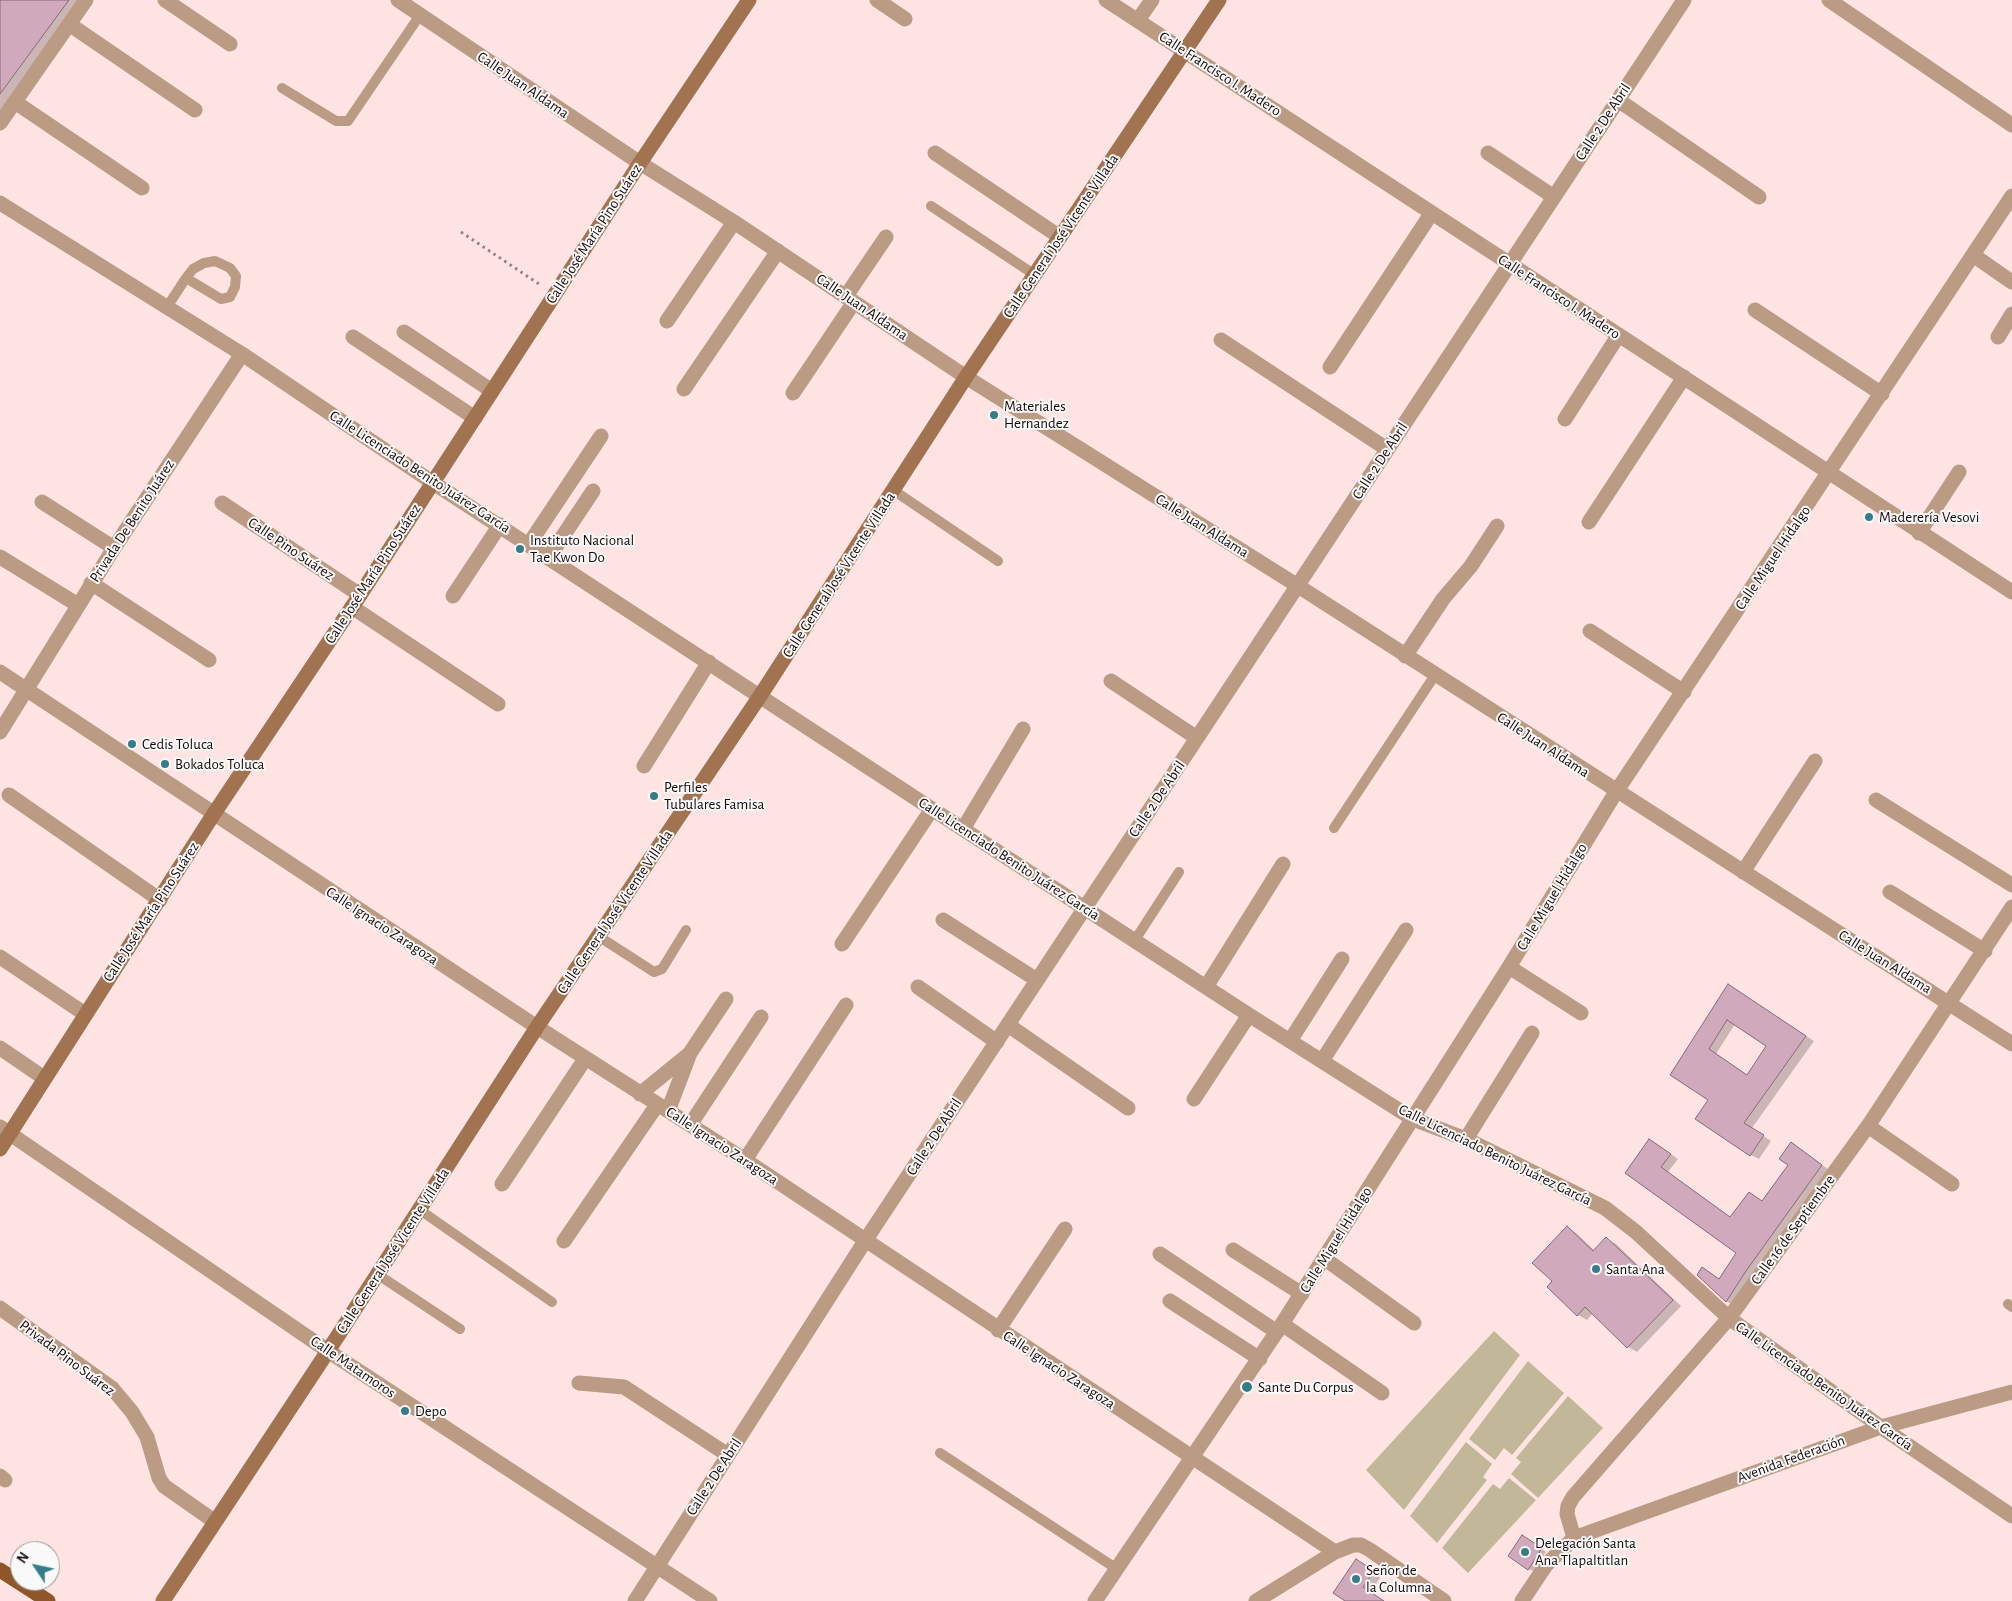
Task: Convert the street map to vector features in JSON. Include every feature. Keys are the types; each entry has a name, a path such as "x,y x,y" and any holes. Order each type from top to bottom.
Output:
{"main road":[{"name":"Calle José María Pino Suárez","path":"0,1149 5,1130 44,1078 640,163 749,0"},
{"name":"Calle General José Vicente Villada","path":"163,1601 214,1521 328,1351 537,1028 760,696 966,377 1219,0"},
{"path":"0,1570 48,1601"}],"street":[{"path":"0,123 86,0"},
{"path":"166,0 230,44"},
{"path":"877,0 905,19"},
{"name":"Calle Francisco I. Madero","path":"1106,0 1185,50 1509,265 1684,377 1918,533 2012,592"},
{"path":"1138,20 1152,0"},
{"name":"Calle 2 De Abril","path":"635,1601 865,1242 1684,0"},
{"path":"1828,0 1848,5 2012,125"},
{"name":"Calle Juan Aldama","path":"402,1 640,163 734,222 966,377 1298,586 1616,792 1951,1003 2012,1044"},
{"path":"69,24 195,110"},
{"path":"1618,100 1759,197"},
{"path":"15,102 142,188"},
{"path":"935,153 1060,237"},
{"path":"1488,153 1554,197"},
{"name":"Calle Miguel Hidalgo","path":"1095,1601 1260,1359 1510,967 1616,792 2012,196"},
{"name":"Calle Licenciado Benito Juárez García","path":"0,203 242,354 432,482 932,809 1249,1016 1413,1119 1466,1139 1605,1208 1636,1232 1729,1318 1881,1427 2012,1516"},
{"path":"1330,367 1431,214"},
{"path":"667,321 734,222"},
{"path":"793,393 886,237"},
{"path":"684,389 778,251"},
{"path":"1973,255 2012,282"},
{"path":"1754,310 1882,394"},
{"path":"1998,337 2012,314"},
{"path":"404,332 492,391"},
{"path":"1565,419 1618,336"},
{"path":"353,337 475,418"},
{"path":"1221,340 1387,449"},
{"name":"Privada De Benito Juárez","path":"0,732 91,583 242,354"},
{"path":"1589,522 1684,377"},
{"path":"529,544 601,436"},
{"path":"1918,533 1959,472"},
{"path":"549,557 593,491"},
{"path":"42,502 114,548"},
{"name":"Calle Pino Suárez","path":"222,503 498,704"},
{"path":"453,596 500,525"},
{"path":"1405,656 1443,599 1471,566 1497,526"},
{"path":"0,557 78,605"},
{"path":"91,583 209,660"},
{"path":"1590,631 1684,692"},
{"path":"644,766 709,662"},
{"name":"Calle Ignacio Zaragoza","path":"0,672 537,1028 745,1160 865,1242 1335,1552"},
{"path":"1111,681 1197,738"},
{"path":"964,829 1023,729"},
{"path":"1743,872 1815,761"},
{"path":"9,795 160,900"},
{"path":"1876,800 2012,885"},
{"path":"842,944 932,809"},
{"path":"1206,987 1283,864"},
{"path":"1890,892 1985,951"},
{"name":"Calle 16 de Septiembre","path":"1574,1538 1567,1514 1573,1496 1729,1318 1868,1126 1951,1003 2012,907"},
{"path":"943,920 1037,980"},
{"path":"1322,1062 1406,930"},
{"path":"0,957 85,1014"},
{"path":"1290,1041 1342,959"},
{"path":"1510,967 1581,1014"},
{"path":"918,987 997,1042"},
{"path":"564,1241 662,1108 690,1053 726,999"},
{"path":"745,1160 846,1005"},
{"path":"1194,1099 1249,1016"},
{"path":"690,1125 761,1017"},
{"path":"1008,1025 1128,1108"},
{"path":"1466,1139 1532,1033"},
{"path":"0,1048 44,1078"},
{"path":"640,1094 690,1053"},
{"path":"502,1184 585,1059"},
{"path":"1868,1126 1952,1184"},
{"name":"Calle Matamoros","path":"5,1130 328,1351 710,1601"},
{"path":"998,1330 1065,1229"},
{"path":"1232,1250 1302,1294"},
{"path":"1160,1254 1382,1393"},
{"path":"1325,1258 1414,1323"},
{"path":"1170,1301 1260,1359"},
{"name":"Privada Pino Suárez","path":"0,1308 112,1388 132,1412 147,1437 159,1478 164,1486 214,1521"},
{"path":"579,1383 624,1387 728,1455"},
{"name":"Avenida Federación","path":"1574,1538 1881,1427 2012,1392"},
{"path":"1522,1601 1546,1564 1574,1538"},
{"path":"1256,1601 1335,1552 1346,1547 1361,1545 1444,1601"}],"lane":[{"path":"282,88 336,121 348,121 420,15"},
{"path":"931,206 1035,275"},
{"path":"167,307 186,278 193,269 204,263 215,261 230,268 236,276 235,287 230,297 221,299 186,278"},
{"path":"894,490 998,561"},
{"path":"1334,828 1435,675"},
{"path":"1134,940 1179,872"},
{"path":"598,936 654,972 662,969 686,930"},
{"path":"420,1210 552,1302"},
{"path":"377,1274 460,1329"},
{"path":"940,1453 1117,1569"}],"path":[{"path":"461,232 555,294"}],"shaded area":[{"path":"1494,1331 1520,1355 1404,1510 1366,1470"},
{"path":"1528,1361 1564,1393 1512,1455 1504,1448 1495,1460 1469,1439"},
{"path":"1568,1396 1603,1428 1538,1498 1511,1474 1521,1462 1516,1458"},
{"path":"1466,1442 1492,1464 1483,1477 1487,1480 1437,1543 1410,1516"},
{"path":"1509,1478 1536,1500 1468,1573 1442,1548 1493,1484 1500,1489"}],"building":[{"path":"0,0 69,0 0,94"},
{"path":"1728,984 1806,1036 1744,1123 1764,1135 1750,1156 1695,1119 1708,1100 1670,1075","holes":["1727,1020 1766,1046 1747,1075 1709,1049"]},
{"path":"1649,1139 1671,1154 1661,1167 1730,1217 1749,1192 1762,1201 1788,1165 1779,1159 1791,1142 1822,1165 1726,1302 1697,1275 1702,1267 1719,1279 1736,1253 1625,1173"},
{"path":"1567,1226 1593,1251 1606,1237 1673,1300 1627,1348 1585,1307 1577,1316 1547,1287 1552,1281 1532,1263"},
{"name":"Delegación Santa Ana Tlapaltitlan","path":"1522,1535 1542,1548 1528,1570 1508,1556"},
{"name":"Señor de la Columna","path":"1356,1559 1374,1571 1363,1587 1384,1601 1345,1601 1333,1593"}],"place":[{"name":"Materiales Hernandez","path":"994,415"},
{"name":"Maderería Vesovi","path":"1869,517"},
{"name":"Instituto Nacional Tae Kwon Do","path":"520,549"},
{"name":"Cedis Toluca","path":"132,744"},
{"name":"Bokados Toluca","path":"165,764"},
{"name":"Perfiles Tubulares Famisa","path":"654,796"},
{"name":"Santa Ana","path":"1596,1269"},
{"name":"Sante Du Corpus","path":"1247,1387"},
{"name":"Depo","path":"405,1411"},
{"name":"Delegación Santa Ana Tlapaltitlan","path":"1525,1552"},
{"name":"Señor de la Columna","path":"1356,1579"}]}
